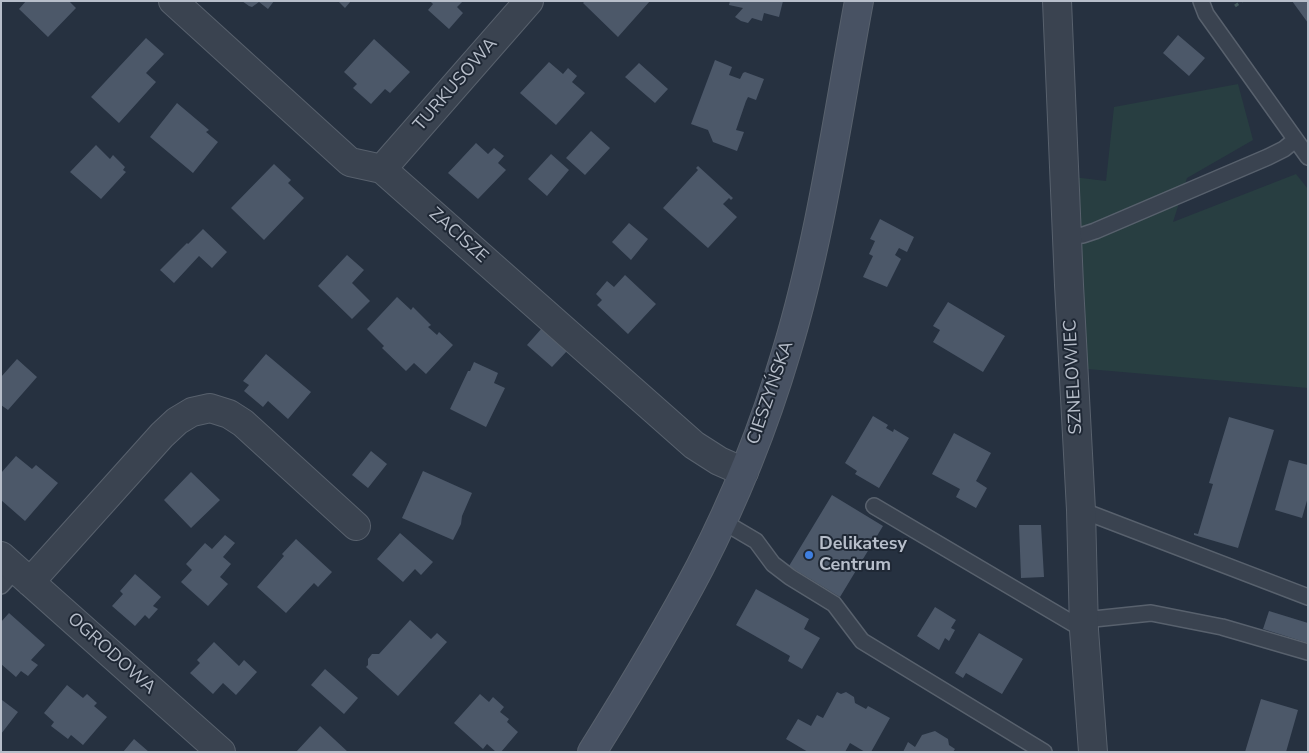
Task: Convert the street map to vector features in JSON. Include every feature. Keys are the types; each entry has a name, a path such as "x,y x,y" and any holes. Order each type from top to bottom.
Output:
{"main road":[{"name":"CIESZYŃSKA","path":"592,752 678,609 744,472 769,406 800,306 823,200 859,1"}],"street":[{"name":"ZACISZE","path":"173,1 350,162 382,169 694,445 719,462 744,472"},
{"name":"TURKUSOWA","path":"382,169 529,1"},
{"name":"SZNELOWIEC","path":"1057,1 1081,510 1084,625 1094,752"},
{"path":"12,573 177,421 192,412 210,408 229,414 243,423 356,526"},
{"name":"OGRODOWA","path":"12,573 221,752"}],"lane":[{"path":"1201,1 1206,14 1308,157"},
{"path":"1068,236 1083,235 1095,231 1268,157 1295,140"},
{"path":"874,506 1084,625 1151,613 1222,627 1308,652"},
{"path":"1081,510 1308,597"},
{"path":"722,521 756,541 773,564 790,577 834,604 862,641 1044,752"}],"path":[{"path":"1235,6 1242,1"}],"green space":[{"path":"1238,84 1253,140 1187,178 1173,222 1296,174 1308,189 1308,388 1076,368 1073,177 1106,181 1114,107"}],"building":[{"path":"26,1 69,1 76,8 48,37 19,9"},
{"path":"242,1 274,1 268,9 259,2 252,7"},
{"path":"338,1 351,1 345,8"},
{"path":"430,1 463,1 457,7 463,13 449,29 428,10 433,4"},
{"path":"585,1 650,1 618,37 583,3"},
{"path":"730,1 783,1 779,17 764,13 762,21 752,18 748,23 735,17 743,8 729,5"},
{"path":"1292,1 1308,1 1308,23"},
{"path":"1178,35 1205,58 1189,76 1163,53"},
{"path":"146,38 164,54 146,73 156,82 119,123 91,97"},
{"path":"374,39 410,72 390,93 385,89 371,104 353,88 357,84 344,72"},
{"path":"715,60 732,67 729,75 740,79 745,72 764,79 756,100 748,97 746,101 736,130 744,132 737,151 713,142 708,130 691,124"},
{"path":"549,62 563,74 568,68 577,76 572,82 585,93 556,125 520,93"},
{"path":"639,63 668,89 655,103 625,77"},
{"path":"177,103 209,130 206,132 218,142 193,173 150,137"},
{"path":"591,131 610,148 585,175 566,158"},
{"path":"476,143 488,154 494,148 504,156 498,163 506,170 478,199 448,173"},
{"path":"96,145 110,159 113,155 125,167 123,170 126,172 101,199 70,172"},
{"path":"551,154 569,170 547,196 528,179"},
{"path":"274,164 291,180 288,183 304,198 264,240 231,208"},
{"path":"698,166 733,198 731,200 729,198 723,204 737,217 708,248 663,208 698,170 696,168"},
{"path":"880,219 914,237 907,252 899,248 895,255 901,259 887,287 863,277 873,256 869,254 875,241 870,239"},
{"path":"629,223 648,239 631,260 612,242"},
{"path":"203,229 227,252 212,268 199,256 174,283 160,270"},
{"path":"347,255 364,270 352,283 370,301 352,319 318,286"},
{"path":"625,275 656,304 628,334 597,305 602,300 596,294 607,281 614,287"},
{"path":"397,297 411,310 413,307 431,325 428,327 437,335 439,332 453,345 426,374 414,363 406,371 382,348 384,346 367,329"},
{"path":"948,302 1005,336 983,372 933,342 940,330 933,326"},
{"path":"542,328 567,351 552,367 527,345"},
{"path":"266,354 311,392 288,419 268,401 263,407 244,391 249,385 243,381"},
{"path":"17,359 37,377 8,410 1,405 1,377"},
{"path":"474,362 498,373 494,383 505,388 486,427 450,409"},
{"path":"873,416 888,425 886,428 893,432 894,429 909,438 879,488 855,474 857,471 845,463"},
{"path":"1229,417 1274,430 1238,548 1194,535 1194,533 1198,534 1213,484 1209,483"},
{"path":"954,433 991,453 976,481 987,488 976,508 956,497 960,489 932,474"},
{"path":"371,451 387,464 368,488 352,475"},
{"path":"16,456 32,469 36,465 58,483 25,521 1,500 1,473"},
{"path":"1289,460 1308,465 1308,497 1302,518 1275,510"},
{"path":"423,471 472,493 453,540 402,518"},
{"path":"191,472 220,500 191,528 164,500"},
{"path":"832,495 883,526 840,597 789,566"},
{"path":"1019,525 1041,525 1044,577 1021,578"},
{"path":"400,533 433,562 421,575 415,569 403,582 377,559"},
{"path":"225,535 235,543 223,557 231,564 220,577 228,584 208,606 181,582 192,570 186,564 205,543 212,549"},
{"path":"296,539 332,572 318,587 314,583 286,613 257,587"},
{"path":"135,574 161,597 153,606 158,609 149,619 145,615 135,626 112,606 123,594 120,591"},
{"path":"756,589 809,619 804,629 820,638 802,669 788,661 790,656 736,625"},
{"path":"935,607 956,620 951,628 955,630 949,641 945,638 939,650 917,636"},
{"path":"1269,611 1308,623 1308,643 1263,629"},
{"path":"9,613 45,645 31,660 38,665 28,676 21,671 16,677 1,664 1,622"},
{"path":"410,620 431,639 437,633 447,642 398,696 366,667 368,659 372,654 379,654"},
{"path":"979,633 1023,659 1002,694 966,673 963,678 955,673"},
{"path":"214,642 239,666 244,660 257,672 236,695 223,683 213,694 190,673 200,663 197,660"},
{"path":"325,669 358,698 344,714 311,685"},
{"path":"67,685 83,698 87,694 97,703 94,706 107,717 83,745 71,735 68,739 51,726 54,722 44,713"},
{"path":"837,692 841,694 846,692 854,697 855,703 866,709 868,706 890,718 871,752 865,752 850,743 845,752 808,752 786,739 798,719 811,726 817,715 823,718"},
{"path":"480,694 489,702 493,697 504,707 500,712 509,719 507,722 518,732 501,752 496,752 487,744 483,749 454,723"},
{"path":"1261,699 1298,710 1286,752 1245,752"},
{"path":"2,700 18,712 1,734 1,702"},
{"path":"320,726 348,752 296,752"},
{"path":"935,731 948,739 949,745 955,749 953,752 903,752 908,742 915,747 922,735"},
{"path":"134,739 149,752 123,752"}],"place":[{"name":"Delikatesy Centrum","path":"809,555"}]}
